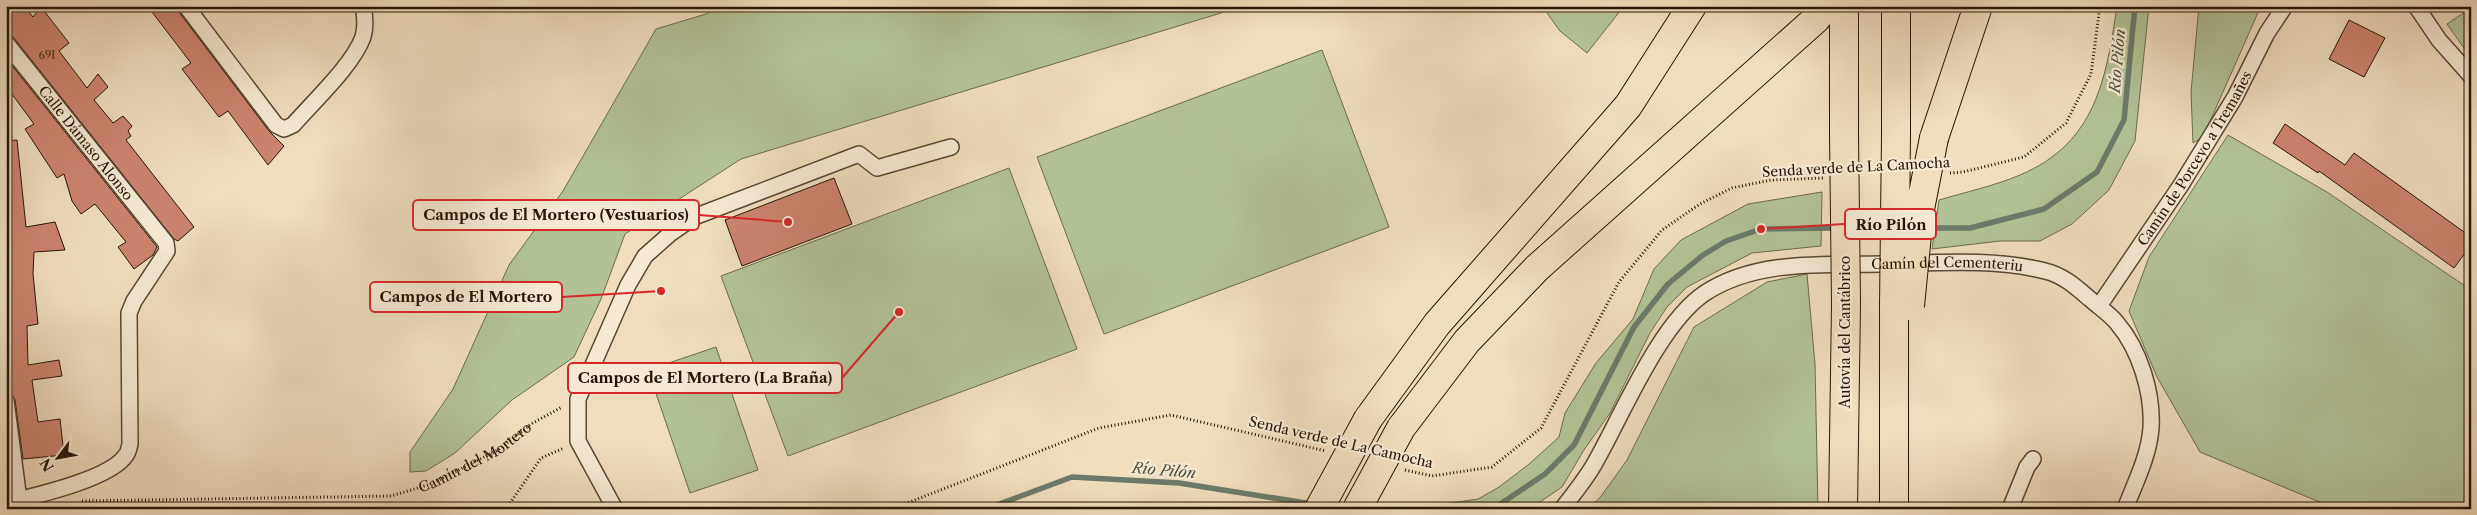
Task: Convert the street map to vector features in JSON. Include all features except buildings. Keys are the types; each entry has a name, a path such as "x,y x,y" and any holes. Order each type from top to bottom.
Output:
{"highway":[{"path":"1319,509 1368,419 1437,324 1628,106 1692,6"},
{"path":"1896,6 1896,136 1909,509"},
{"path":"1894,509 1902,306 1934,138 1978,6"},
{"path":"1356,509 1401,428 1467,341 1538,268 1816,19 1837,12"},
{"name":"Autovía del Cantábrico","path":"1837,12 1844,133 1846,304 1843,509"}],"street":[{"path":"186,6 276,125 284,129 293,125 352,58 363,36 365,26 363,6"},
{"name":"Camín de Porceyo a Tremañes","path":"2098,306 2181,186 2235,97 2267,32 2285,6"},
{"path":"2416,6 2439,40 2471,76"},
{"name":"Calle Dámaso Alonso","path":"6,43 166,243 165,256 134,301 129,313 130,444 126,455 117,464 85,480 12,501"},
{"path":"615,509 578,441 578,399 628,285 645,256 694,217 859,154 877,168 951,147"},
{"name":"Camín del Cementeriu","path":"1562,509 1595,464 1634,389 1677,318 1705,294 1739,276 1795,265 2003,263 2047,271 2073,284 2117,323 2137,355 2148,394 2151,427 2148,448 2125,509"},
{"path":"6,401 12,501"},
{"path":"2010,509 2027,466 2033,459"}],"path":[{"name":"Senda verde de La Camocha","path":"1944,173 1963,172 2024,157 2066,123 2090,74 2100,6"},
{"name":"Senda verde de La Camocha","path":"1403,469 1432,476 1492,467 1542,428 1619,282 1662,230 1700,204 1732,188 1771,180 1828,178"},
{"name":"Camín del Mortero","path":"74,501 391,496 431,484 498,450 531,424 578,399"},
{"name":"Senda verde de La Camocha","path":"892,509 1099,428 1171,415 1335,453"},
{"path":"506,509 541,458 578,441"}],"green space":[{"path":"721,6 1244,6 741,159 625,234 601,299 574,357 512,400 455,453 426,471 410,472 410,452 453,389 509,265 563,191 656,29 706,14"},
{"path":"1542,6 1624,6 1587,53 1560,31"},
{"path":"2117,6 2149,6 2135,141 2109,190 2072,224 2040,241 2000,241 1932,249 1939,200 2010,179 2046,162 2066,145 2081,127 2093,106 2102,83"},
{"path":"2199,6 2261,6 2203,137 2193,143 2191,92"},
{"path":"2471,8 2471,58 2447,24"},
{"path":"1322,50 1389,227 1104,334 1037,157"},
{"path":"2228,135 2327,192 2471,290 2471,509 2336,509 2200,452 2157,377 2129,311 2149,257"},
{"path":"1009,168 1077,349 788,456 721,276"},
{"path":"1822,192 1821,246 1752,253 1687,287 1667,307 1650,333 1610,413 1584,450 1562,487 1527,509 1424,509 1424,507 1478,499 1499,487 1528,465 1559,437 1565,413 1596,363 1633,319 1654,269 1681,240 1748,204"},
{"path":"1807,274 1815,364 1818,509 1589,509 1602,495 1627,460 1694,327 1767,282"},
{"path":"716,347 758,470 690,493 648,370"}],"waterway":[{"name":"Río Pilón","path":"1924,228 1970,228 2044,209 2097,172 2124,120 2135,6"},
{"name":"Río Pilón","path":"1493,509 1545,474 1574,445 1634,327 1668,284 1703,255 1726,241 1761,229 1837,228"},
{"name":"Río Pilón","path":"1851,228 1887,228"},
{"name":"Río Pilón","path":"986,509 1072,477 1179,483 1312,504"},
{"name":"Río Pilón","path":"1329,506 1344,509"}],"place":[{"name":"Campos de El Mortero (Vestuarios)","path":"788,222"},
{"name":"Río Pilón","path":"1761,229"},
{"name":"Campos de El Mortero","path":"661,291"},
{"name":"Campos de El Mortero (La Braña)","path":"899,312"}]}
